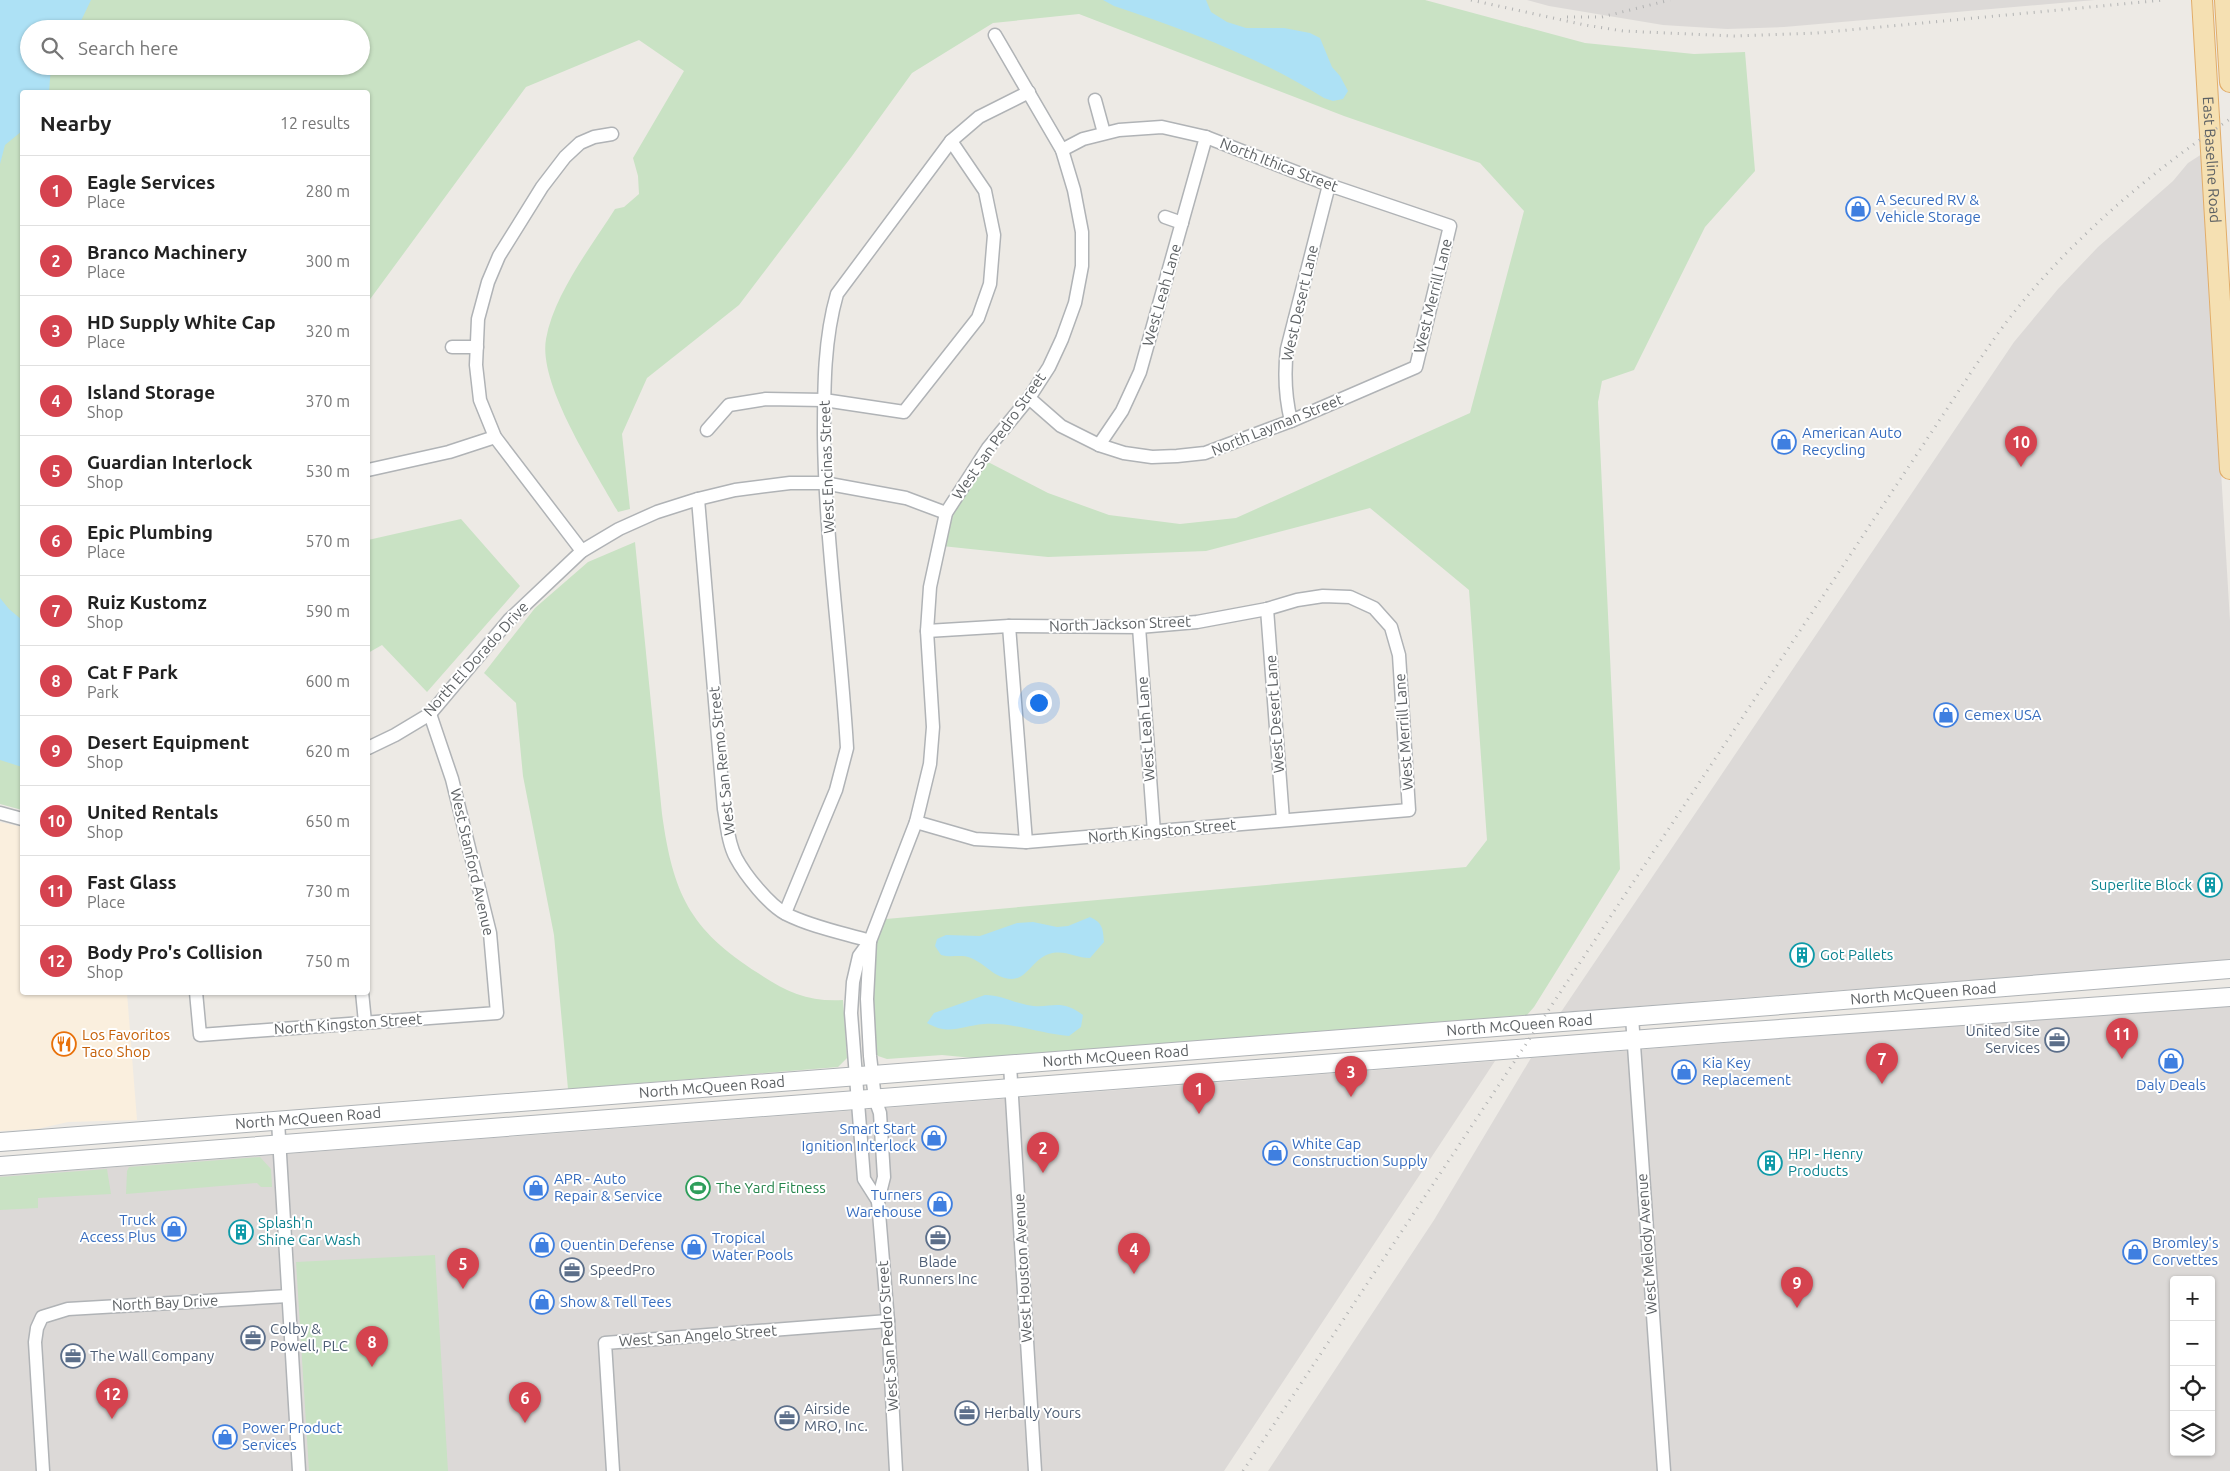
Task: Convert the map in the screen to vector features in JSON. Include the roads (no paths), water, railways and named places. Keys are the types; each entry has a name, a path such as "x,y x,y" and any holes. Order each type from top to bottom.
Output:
{"main road":[{"name":"East Baseline Road","path":"2202,0 2230,469"},
{"name":"East Baseline Road","path":"2225,0 2230,82"},
{"path":"2212,169 2222,177 2230,213"},
{"path":"2217,242 2227,262 2230,283"},
{"name":"North McQueen Road","path":"0,1142 1632,1017 2230,969"},
{"path":"1991,989 1993,1014"},
{"name":"North McQueen Road","path":"0,1166 2230,997"},
{"path":"1303,1042 1306,1066"},
{"path":"54,1138 56,1162"}],"street":[{"name":"West San Pedro Street","path":"878,1201 864,1179 866,1100 864,1076 870,941 916,822 930,764 933,728 927,630 930,587 946,513 988,448 1029,398 1049,367 1062,339 1075,303 1082,266 1082,232 1074,190 1062,150 995,35"},
{"name":"West Encinas Street","path":"785,914 836,790 847,748 824,483 824,400 830,317 837,294 950,141 979,117 1029,92"},
{"path":"1095,100 1104,133"},
{"name":"North Ithica Street","path":"1062,150 1083,139 1104,133 1162,127 1206,137 1330,185 1450,226"},
{"path":"582,551 495,437 480,400 476,365 478,319 488,282 499,256 542,187 565,157 580,143 594,137 612,134"},
{"name":"West Leah Lane","path":"1099,445 1122,411 1140,372 1206,137"},
{"path":"707,430 729,405 766,399 824,400 904,412 978,318 990,284 994,235 985,191 950,141"},
{"name":"West Desert Lane","path":"1291,421 1286,401 1284,376 1287,349 1330,185"},
{"path":"1165,217 1182,222"},
{"name":"West Merrill Lane","path":"1416,367 1450,226"},
{"path":"452,347 477,347"},
{"name":"North Layman Street","path":"1029,398 1061,426 1099,445 1124,453 1152,457 1205,453 1291,421 1416,367"},
{"path":"370,470 448,452 495,437"},
{"name":"North El Dorado Drive","path":"370,747 395,736 430,714 509,620 582,551 619,529 642,519 698,499 735,490 790,483 824,483 906,498 946,513"},
{"name":"West San Remo Street","path":"698,499 728,834 736,857 758,890 785,914 870,941"},
{"name":"North Jackson Street","path":"927,630 1009,626 1139,626 1197,622 1267,609 1297,600 1324,596 1350,597 1374,608 1391,627 1398,655"},
{"name":"West Desert Lane","path":"1267,609 1283,820"},
{"path":"1009,626 1026,842"},
{"name":"West Leah Lane","path":"1139,626 1154,832"},
{"name":"West Merrill Lane","path":"1398,655 1409,810"},
{"name":"West Stanford Avenue","path":"430,714 452,779 490,933 497,1014"},
{"name":"North Kingston Street","path":"916,822 975,839 1026,842 1409,810"},
{"path":"0,813 20,818"},
{"name":"North Kingston Street","path":"196,995 200,1035 497,1014"},
{"path":"362,995 365,1022"},
{"name":"West Melody Avenue","path":"1632,1017 1664,1471"},
{"name":"West Houston Avenue","path":"1010,1065 1035,1471"},
{"name":"West San Pedro Street","path":"866,1100 880,1113 884,1177 878,1201 888,1321 896,1471"},
{"path":"278,1121 299,1471"},
{"name":"North Bay Drive","path":"43,1471 35,1342 37,1328 42,1317 68,1309 288,1296"},
{"name":"West San Angelo Street","path":"613,1471 606,1343 888,1321"}],"water":[{"path":"0,0 91,0 81,20 20,20 20,75 50,75 49,90 20,90 20,133 5,145 0,164"},
{"path":"1103,0 1206,0 1211,12 1227,22 1246,28 1284,28 1310,33 1320,38 1332,67 1340,76 1348,91 1343,99 1333,101 1324,98 1248,57 1195,35 1114,6"},
{"path":"0,598 20,618 20,766 0,760"},
{"path":"1090,917 1102,927 1104,942 1090,958 1065,953 1049,954 1039,960 1022,976 1012,979 1001,977 967,957 941,955 935,946 937,939 946,935 980,936 1017,923 1033,922 1057,927 1068,926"},
{"path":"985,995 996,996 1027,1005 1061,1005 1068,1007 1083,1015 1081,1027 1069,1036 1006,1025 984,1024 949,1030 927,1023 934,1013"}],"railway":[{"path":"1471,0 1585,25 1623,31 1734,36 1817,33 2164,0"},
{"path":"1567,17 1602,17 1670,0"},
{"path":"1243,1471 1998,333 2057,263 2111,210 2169,162 2230,119"}],"place":[{"name":"A Secured RV & Vehicle Storage","path":"1858,209"},
{"name":"American Auto Recycling","path":"1784,442"},
{"name":"United Rentals","path":"2021,467"},
{"name":"Cemex USA","path":"1946,715"},
{"name":"Superlite Block","path":"2210,885"},
{"name":"Got Pallets","path":"1802,955"},
{"name":"United Site Services","path":"2057,1040"},
{"name":"Los Favoritos Taco Shop","path":"64,1044"},
{"name":"Fast Glass","path":"2122,1059"},
{"name":"Daly Deals","path":"2171,1061"},
{"name":"Kia Key Replacement","path":"1684,1072"},
{"name":"Ruiz Kustomz","path":"1882,1084"},
{"name":"HD Supply White Cap","path":"1351,1097"},
{"name":"Eagle Services","path":"1199,1114"},
{"name":"Smart Start Ignition Interlock","path":"934,1138"},
{"name":"White Cap Construction Supply","path":"1275,1153"},
{"name":"HPI - Henry Products","path":"1770,1163"},
{"name":"Branco Machinery","path":"1043,1173"},
{"name":"APR - Auto Repair & Service","path":"536,1188"},
{"name":"The Yard Fitness","path":"698,1188"},
{"name":"Turners Warehouse","path":"940,1204"},
{"name":"Truck Access Plus","path":"174,1229"},
{"name":"Splash'n Shine Car Wash","path":"241,1232"},
{"name":"Blade Runners Inc","path":"938,1238"},
{"name":"Quentin Defense","path":"542,1245"},
{"name":"Tropical Water Pools","path":"694,1247"},
{"name":"Bromley's Corvettes","path":"2135,1252"},
{"name":"SpeedPro","path":"572,1270"},
{"name":"Island Storage","path":"1134,1274"},
{"name":"Guardian Interlock","path":"463,1289"},
{"name":"Show & Tell Tees","path":"542,1302"},
{"name":"Desert Equipment","path":"1797,1308"},
{"name":"Colby & Powell, PLC","path":"253,1338"},
{"name":"The Wall Company","path":"73,1356"},
{"name":"Cat F Park","path":"372,1367"},
{"name":"Herbally Yours","path":"967,1413"},
{"name":"Airside MRO, Inc.","path":"787,1418"},
{"name":"Body Pro's Collision","path":"112,1419"},
{"name":"Epic Plumbing","path":"525,1423"},
{"name":"Power Product Services","path":"225,1437"}]}
